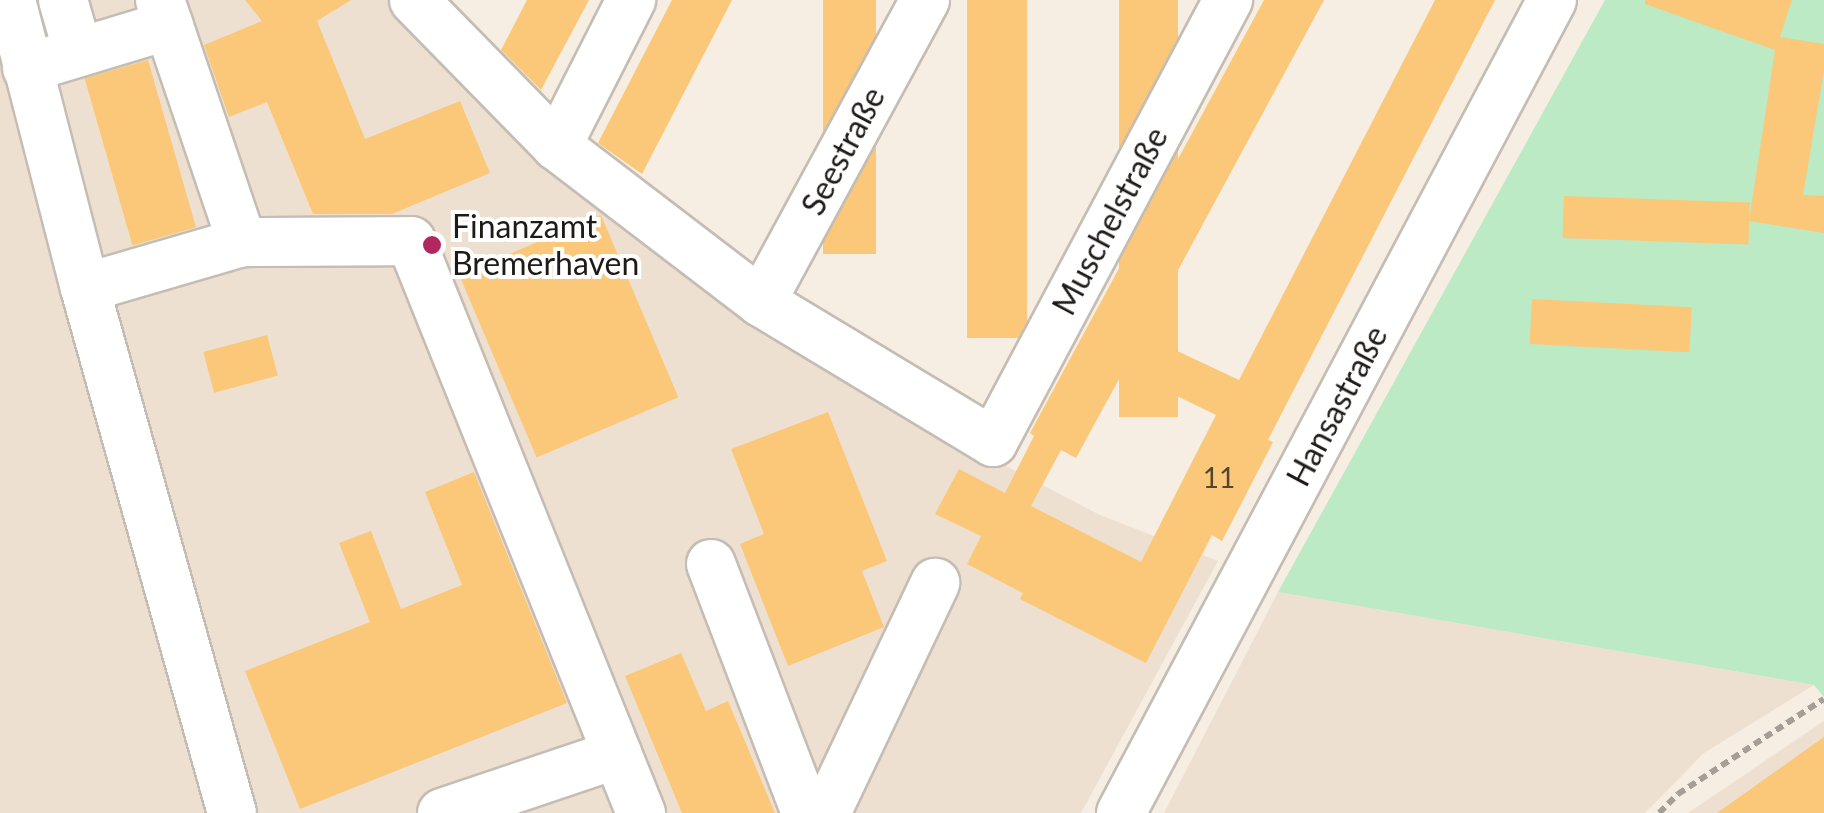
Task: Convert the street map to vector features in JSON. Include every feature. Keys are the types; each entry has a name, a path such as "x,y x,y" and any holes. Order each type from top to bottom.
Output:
{"street":[{"path":"11,0 85,288 232,813"},
{"path":"63,0 78,52"},
{"path":"414,0 556,146 762,302"},
{"path":"556,146 631,0"},
{"name":"Seestraße","path":"762,302 925,0"},
{"name":"Muschelstraße","path":"762,302 992,442 1228,0"},
{"name":"Hansastraße","path":"1121,813 1552,0"},
{"path":"27,68 78,52 165,12 242,242"},
{"path":"85,288 242,242 411,240 640,813"},
{"path":"711,564 806,813"},
{"path":"826,813 935,583"},
{"path":"442,813 617,754"}],"path":[{"path":"1659,813 1678,794 1824,699"}],"shaded area":[{"path":"0,0 399,0 979,452 1100,515 1218,561 1081,813 0,813"},
{"path":"1278,592 1814,685 1704,753 1645,813 1164,813"},
{"path":"1824,721 1824,813 1688,813"}],"green space":[{"path":"1605,0 1824,0 1824,697 1814,685 1278,592"}],"building":[{"path":"245,0 351,0 317,21 365,139 460,101 490,173 392,214 313,214 267,102 229,117 204,45 262,21"},
{"path":"527,0 589,0 541,90 501,50"},
{"path":"672,0 732,0 642,174 598,143"},
{"path":"823,0 876,0 876,254 823,254"},
{"path":"967,0 1027,0 1027,338 967,338"},
{"path":"1119,0 1178,0 1178,417 1119,417"},
{"path":"1264,0 1324,0 1143,335 1239,380 1435,0 1495,0 1268,440 1273,442 1222,541 1212,535 1146,663 1020,599 1023,593 967,564 981,536 935,514 959,469 1005,493 1034,436 1030,433","holes":["1124,370 1216,415 1141,562 1031,506 1061,450 1076,458"]},
{"path":"1645,0 1792,0 1780,37 1824,44 1824,70 1803,195 1824,196 1824,233 1749,221 1775,50 1645,4"},
{"path":"148,60 196,227 133,245 85,78"},
{"path":"1564,196 1750,202 1748,244 1563,238"},
{"path":"601,215 678,397 537,457 459,275"},
{"path":"1532,299 1692,307 1689,352 1530,344"},
{"path":"267,335 278,376 214,393 203,352"},
{"path":"828,412 887,561 862,571 884,627 788,666 740,544 764,534 731,449"},
{"path":"474,472 567,703 300,809 245,671 370,622 339,543 371,531 401,609 462,585 425,492"},
{"path":"681,653 706,711 728,701 775,813 682,813 625,676"},
{"path":"1824,737 1824,813 1717,813"}],"place":[{"name":"Finanzamt Bremerhaven","path":"432,245"}]}
